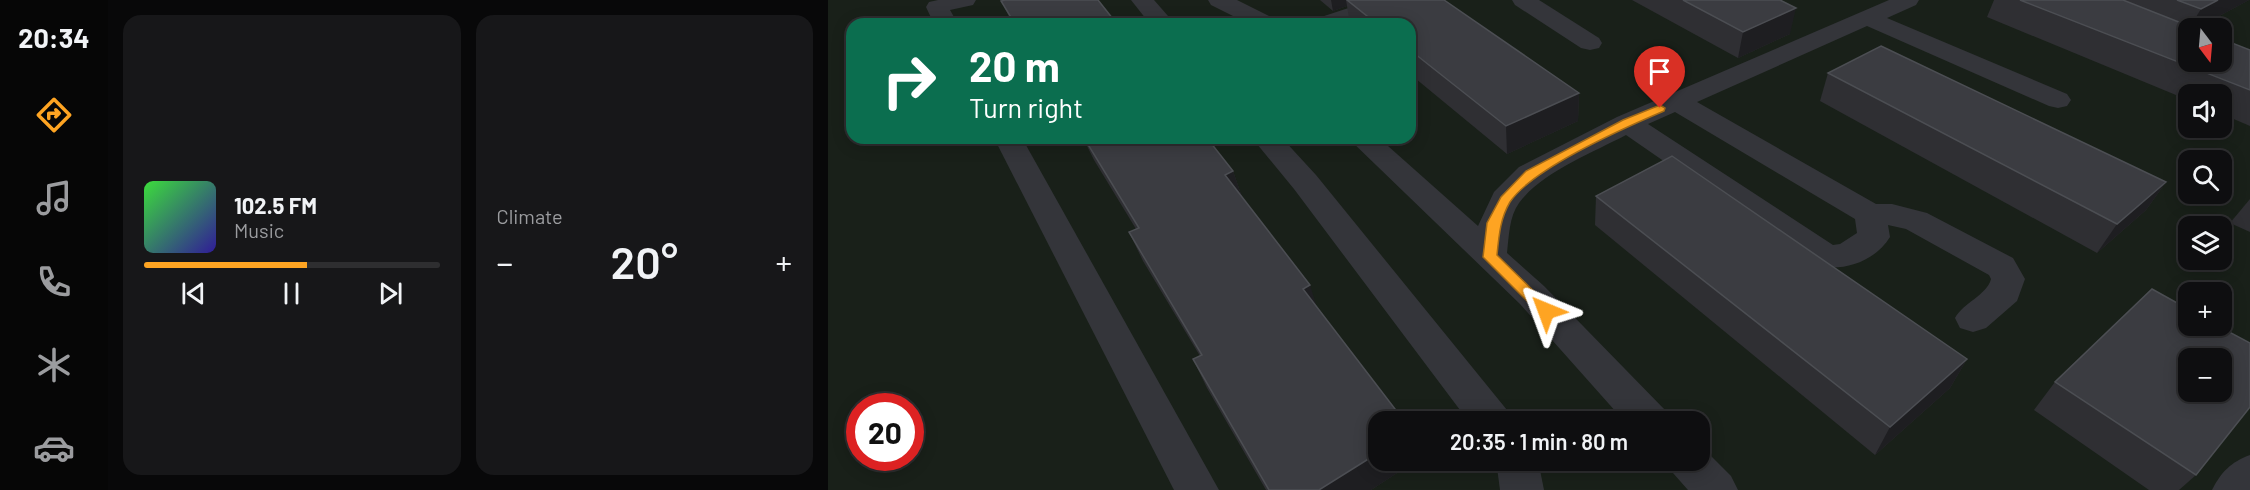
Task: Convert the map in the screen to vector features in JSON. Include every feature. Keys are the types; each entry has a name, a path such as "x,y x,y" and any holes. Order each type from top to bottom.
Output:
{"street":[{"path":"943,18 937,7 965,0"},
{"path":"1142,0 1158,18"},
{"path":"1219,0 1255,18"},
{"path":"1341,18 1396,0"},
{"path":"1522,0 1590,43"},
{"path":"1490,257 1494,223 1505,200 1530,174 1627,123 1908,0"},
{"path":"1868,18 2058,100"},
{"path":"1676,101 1870,214 1892,215 1916,221 2001,267 2008,279 2005,292 1973,318"},
{"path":"1627,123 1826,257 1839,258 1858,250 1874,237 1870,214"},
{"path":"1011,144 1197,490"},
{"path":"1271,144 1305,182 1484,411"},
{"path":"1368,144 1532,295 1641,411"},
{"path":"1519,471 1522,490"},
{"path":"1698,471 1716,490"},
{"path":"2234,490 2250,474"}],"shaded area":[{"path":"828,0 2250,0 2250,490 828,490"}],"building":[{"path":"1098,0 1112,18 1011,18 1001,1"},
{"path":"1347,0 1444,0 1579,93 1506,126 1416,55 1416,18 1370,18"},
{"path":"1683,0 1780,0 1796,8 1743,32"},
{"path":"2020,0 2123,0 2178,22 2178,62"},
{"path":"2177,0 2218,0 2201,9"},
{"path":"2232,43 2250,50 2250,90 2204,72 2232,72"},
{"path":"1881,46 2166,182 2117,224 1828,73"},
{"path":"1088,144 1212,144 1233,171 1225,175 1310,285 1303,289 1397,411 1368,411 1368,459 1319,490 1269,490 1193,359 1202,355 1129,232 1139,228"},
{"path":"1672,156 1967,359 1890,427 1596,196"},
{"path":"2152,289 2178,303 2178,336 2232,336 2232,333 2250,343 2250,407 2196,475 2055,382"}],"route":[{"path":"1546,311 1490,257 1494,223 1505,200 1530,174 1660,108"}]}
